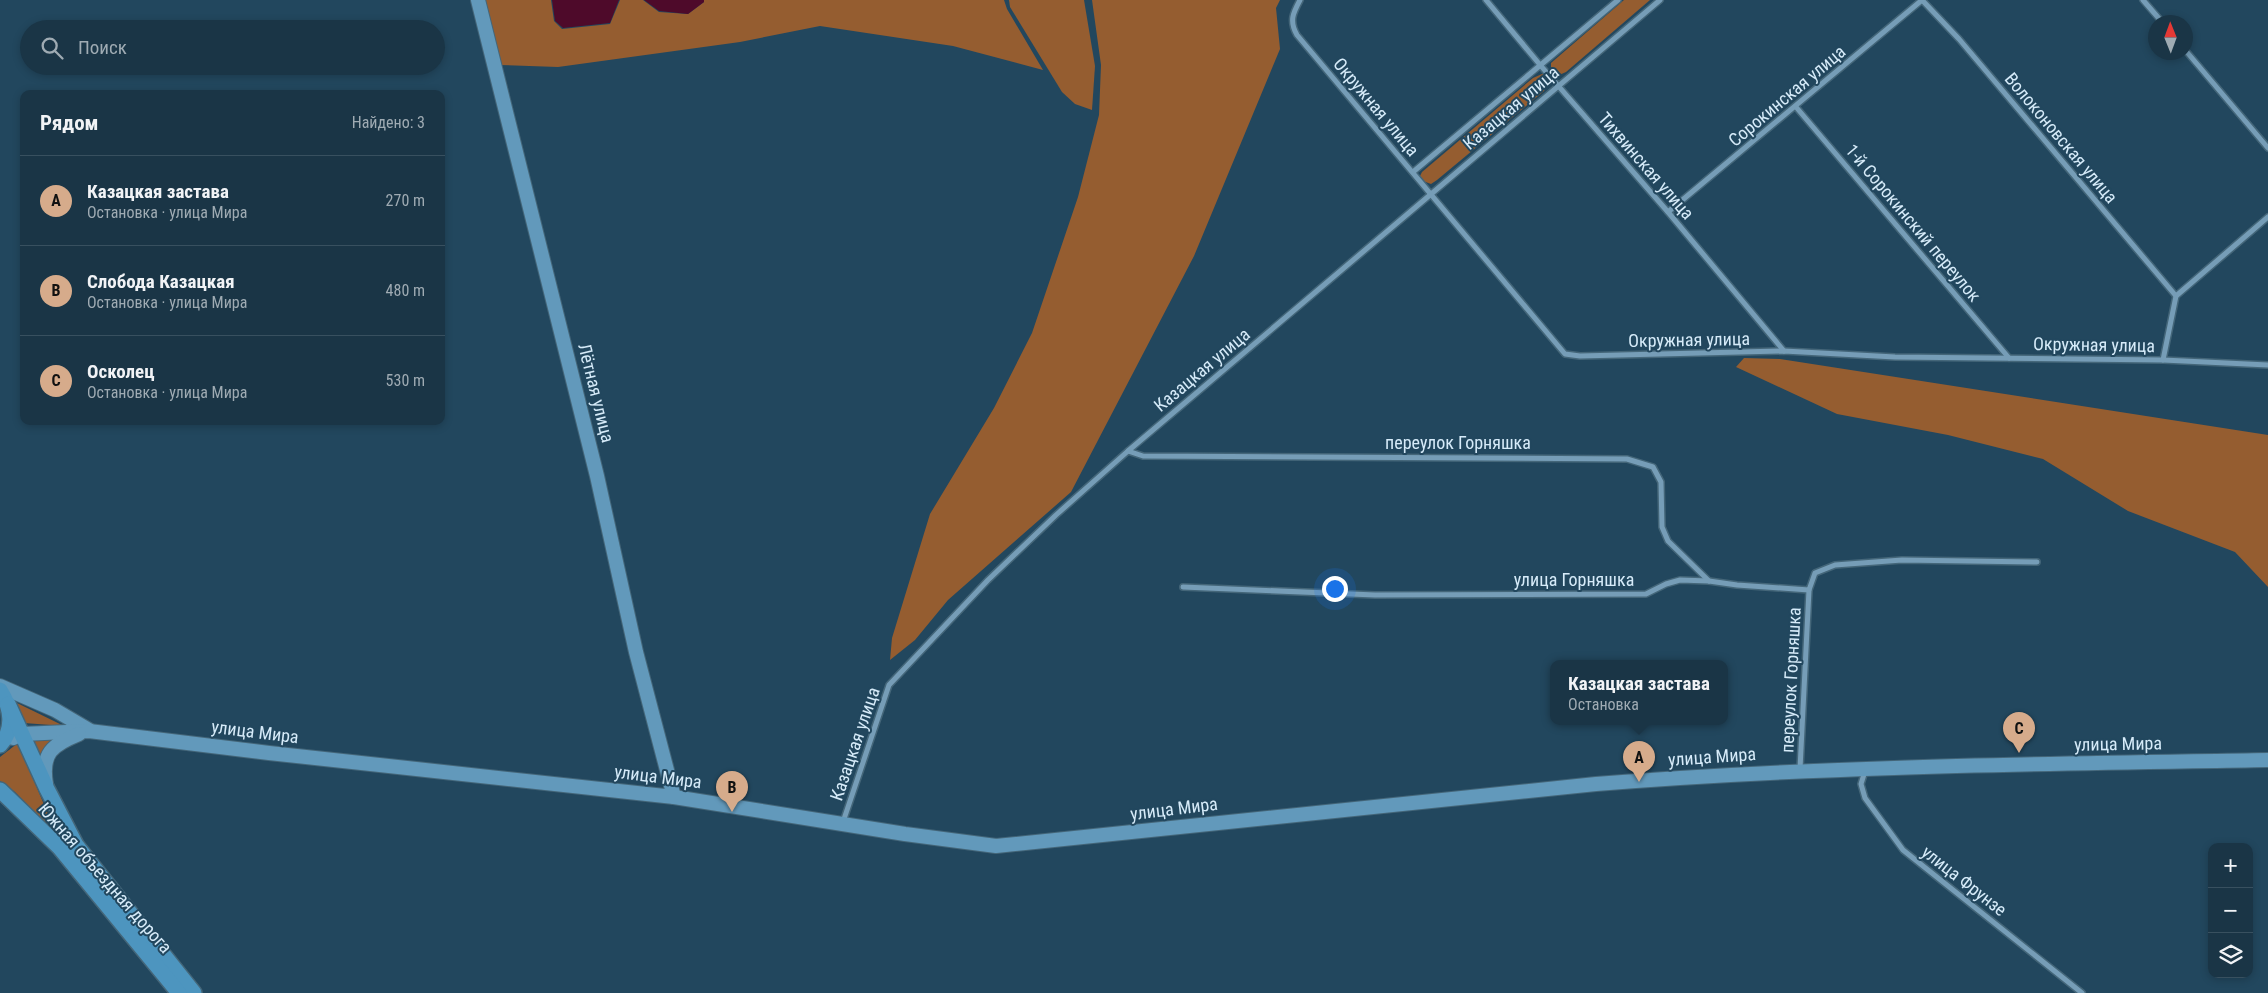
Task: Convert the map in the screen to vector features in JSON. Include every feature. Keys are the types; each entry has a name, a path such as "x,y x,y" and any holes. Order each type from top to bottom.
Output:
{"main road":[{"name":"Лётная улица","path":"478,0 598,476 636,652 674,797"},
{"name":"улица Мира","path":"0,686 55,710 89,730"},
{"name":"улица Мира","path":"0,690 8,704 10,723 2,743"},
{"name":"Южная объездная дорога","path":"8,704 46,789 102,891 179,993"},
{"name":"улица Мира","path":"46,789 44,769 49,753 59,742 89,730"},
{"name":"улица Мира","path":"2,743 22,734 89,730 289,755 674,797 843,822 905,834 996,846 1099,837 1596,784 1800,771 2268,760"},
{"name":"Южная объездная дорога","path":"0,790 102,891 194,993"}],"street":[{"name":"Окружная улица","path":"1300,0 1292,15 1292,26 1297,35 1564,354 1580,356 1784,351 1895,356 2163,360 2268,365"},
{"name":"Тихвинская улица","path":"1486,0 1668,212 1784,351"},
{"name":"Казацкая улица","path":"1413,172 1618,0"},
{"name":"Казацкая улица","path":"843,822 890,684 988,580 1056,515 1128,451 1660,0"},
{"name":"Сорокинская улица","path":"1668,212 1922,0"},
{"name":"Волоконовская улица","path":"1922,0 1959,39 2176,296"},
{"path":"2143,0 2156,15"},
{"path":"2193,59 2268,148"},
{"name":"1-й Сорокинский переулок","path":"1796,107 2009,358"},
{"path":"2163,360 2176,296 2268,217"},
{"name":"переулок Горняшка","path":"1128,451 1143,456 1627,459 1653,467 1661,482 1662,527 1668,541 1709,580"},
{"path":"1809,590 1815,573 1835,564 1902,560 2037,562"},
{"name":"улица Горняшка","path":"1183,587 1375,595 1646,594 1666,584 1680,580 1709,580 1737,585 1809,590"},
{"name":"переулок Горняшка","path":"1800,771 1809,590"},
{"name":"улица Фрунзе","path":"1866,770 1860,784 1865,798 1903,850 2082,993"}],"shaded area":[{"path":"483,0 551,0 554,21 562,29 610,24 620,0 643,0 659,12 688,14 704,2 704,0 1004,0 1007,9 1043,70 953,46 820,26 740,42 558,67 499,65"},
{"path":"552,0 619,0 610,23 563,28 555,21"},
{"path":"644,0 704,0 704,2 688,14 659,11"},
{"path":"1009,0 1084,0 1095,66 1092,110 1075,104 1062,92 1010,7"},
{"path":"1092,0 1280,0 1276,8 1280,49 1194,256 1071,492 948,600 915,640 890,660 892,638 930,514 994,408 1032,333 1078,197 1099,115 1101,65"},
{"path":"1624,0 1650,0 1566,72 1557,76 1551,70 1551,63"},
{"path":"1542,74 1546,76 1548,83 1544,91 1437,180 1431,184 1423,181 1420,176 1422,172 1533,78"},
{"path":"1744,358 1780,359 2268,435 2268,587 2235,552 2128,511 2043,459 1948,435 1837,414 1736,367"},
{"path":"17,703 64,726 24,723"},
{"path":"31,737 55,739 46,747 40,760"},
{"path":"18,743 51,821 46,824 15,792 0,781 0,757"}],"place":[{"name":"Осколец","path":"2019,753"},
{"name":"Казацкая застава","path":"1639,782"},
{"name":"Слобода Казацкая","path":"732,812"}]}
